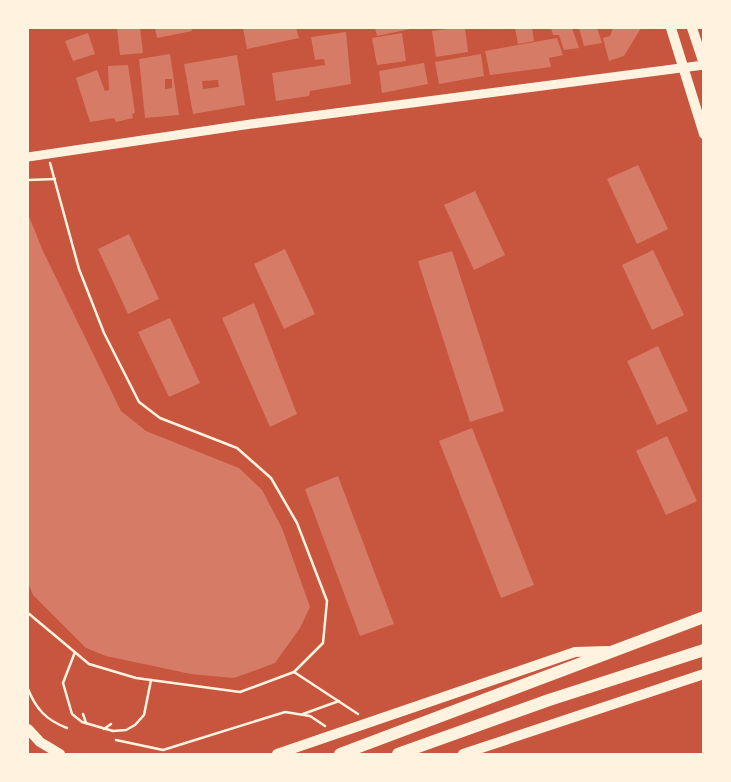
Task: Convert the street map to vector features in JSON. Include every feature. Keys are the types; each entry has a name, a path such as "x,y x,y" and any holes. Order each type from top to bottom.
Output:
{"main road":[{"path":"671,28 704,134"},
{"path":"692,28 704,64"},
{"path":"340,754 704,618"},
{"path":"277,754 575,652 618,650"},
{"path":"398,754 548,700 704,650"},
{"path":"463,754 704,674"},
{"path":"28,729 40,742 60,754"}],"street":[{"path":"28,157 251,124 704,64"}],"path":[{"path":"28,613 89,664 136,678 240,692 294,672 323,644 326,601 297,523 271,478 237,448 160,418 139,402 104,333 79,269 48,154"},
{"path":"28,180 54,179"},
{"path":"75,652 63,683 72,714 86,723 113,731 126,730 135,725 144,715 151,680"},
{"path":"294,672 371,722"},
{"path":"28,689 41,713 52,722 67,728"},
{"path":"302,715 339,701"},
{"path":"116,740 163,750 272,714 285,712 310,716 337,734"},
{"path":"83,714 86,723"},
{"path":"104,729 111,724"}],"building":[{"path":"117,28 140,28 143,53 120,55"},
{"path":"155,28 191,28 192,31 157,38"},
{"path":"243,28 296,28 299,38 247,49"},
{"path":"375,28 415,28 377,36"},
{"path":"465,28 468,52 436,57 432,31"},
{"path":"515,28 532,28 534,41 518,44"},
{"path":"551,28 572,28 579,48 564,50 559,35 553,35"},
{"path":"579,28 597,28 602,43 584,46"},
{"path":"613,28 641,28 624,56 609,61 603,38 610,36"},
{"path":"346,32 351,84 310,91 309,96 276,101 272,73 325,65 324,59 315,60 311,37"},
{"path":"88,33 95,54 73,61 65,41"},
{"path":"402,33 406,61 377,65 372,38"},
{"path":"557,38 563,55 549,58 551,67 490,75 485,51"},
{"path":"170,54 179,115 145,118 139,59","holes":["165,79 172,79 172,88 165,89"]},
{"path":"481,54 484,76 439,84 435,62"},
{"path":"237,55 245,105 193,114 184,64","holes":["218,80 219,87 203,89 202,81"]},
{"path":"424,63 428,84 382,93 379,71"},
{"path":"128,65 135,113 132,114 133,118 116,122 114,118 90,122 76,78 97,70 105,91 109,90 108,66"},
{"path":"638,165 668,229 637,244 607,179"},
{"path":"475,191 505,255 474,270 444,205"},
{"path":"28,214 43,251 121,411 146,431 239,468 262,490 282,528 310,607 300,628 275,663 234,678 191,674 106,656 86,648 33,595 28,583"},
{"path":"129,234 159,299 128,314 98,249"},
{"path":"285,249 315,314 284,329 254,264"},
{"path":"653,250 684,315 652,330 622,265"},
{"path":"452,251 504,411 470,422 418,261"},
{"path":"254,303 297,414 270,427 222,318"},
{"path":"170,318 200,383 169,397 138,332"},
{"path":"658,346 688,411 657,425 627,361"},
{"path":"472,428 534,585 501,598 439,441"},
{"path":"667,436 697,501 666,515 636,451"},
{"path":"338,476 394,624 360,636 305,489"}]}
